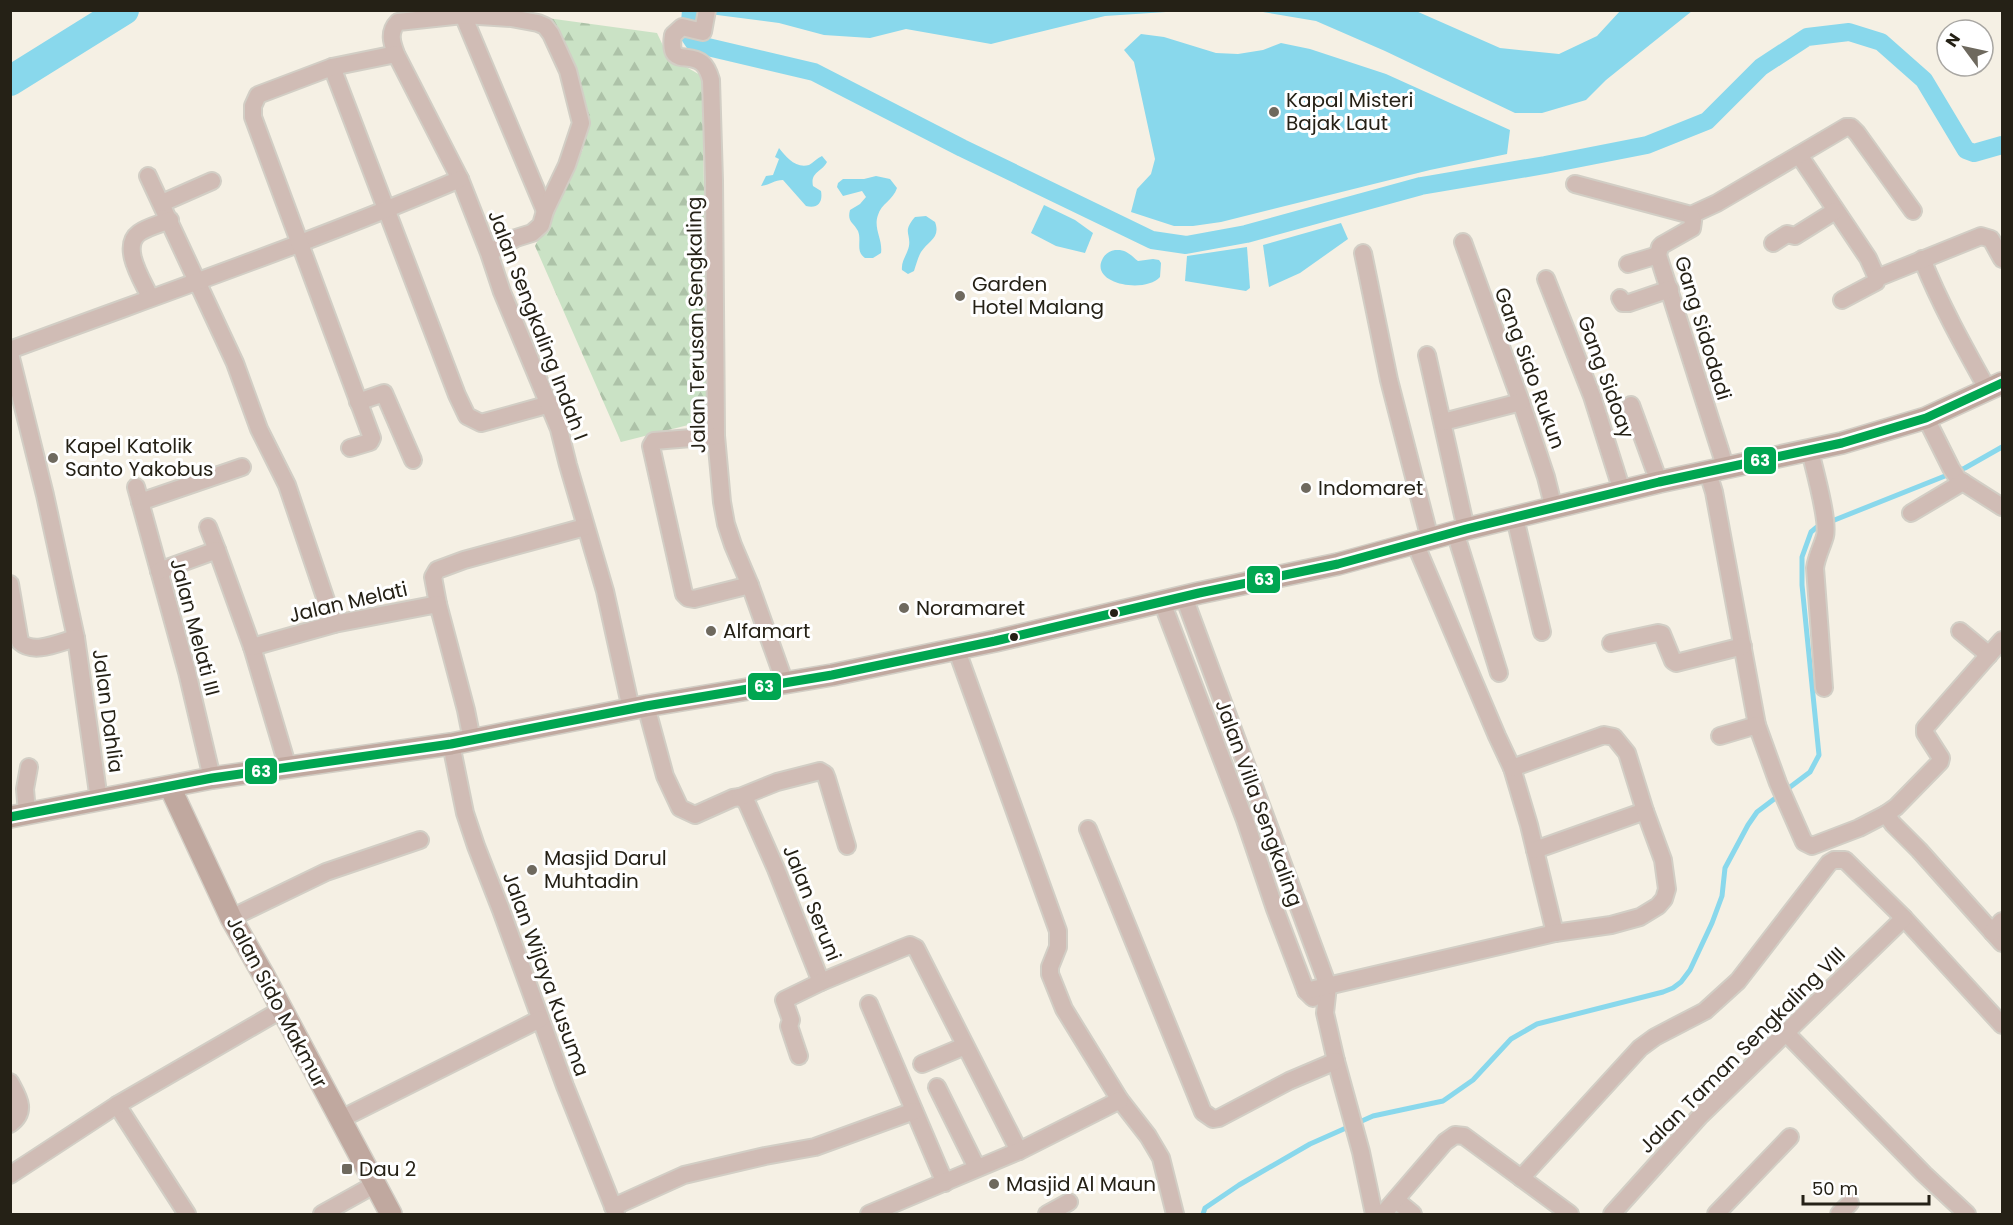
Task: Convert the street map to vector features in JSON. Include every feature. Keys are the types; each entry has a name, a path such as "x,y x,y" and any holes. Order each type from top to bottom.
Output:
{"main road":[{"path":"19,815 212,778 451,744 638,708 785,683 956,648 1338,564 1460,530 1659,482 1852,441 1926,418 1995,386"},
{"name":"Jalan Sido Makmur","path":"170,787 231,918 391,1215"}],"street":[{"path":"464,15 545,211"},
{"path":"350,448 372,441 253,117 258,95 332,66 393,47 394,26 398,22 464,15 511,18 545,26 568,71 581,123 567,165 545,211 541,225 532,233 516,238 489,252"},
{"name":"Jalan Terusan Sengkaling","path":"698,24 673,35 671,46 673,52 686,59 699,60 711,80 716,436 726,524 785,683"},
{"name":"Jalan Sengkaling Indah I","path":"393,47 460,179 502,292 550,404 638,708"},
{"path":"332,66 467,416 481,423 550,404"},
{"path":"1575,184 1691,215 1717,203 1843,129 1851,128 1880,163 1913,211"},
{"path":"1800,155 1868,258 1877,278"},
{"path":"148,176 198,280 235,363 259,429 287,485 334,624"},
{"path":"76,638 45,495 10,352 150,297 299,244 460,179"},
{"path":"162,203 213,181"},
{"path":"1773,243 1787,234 1795,236 1835,211"},
{"name":"Gang Sidodadi","path":"1691,215 1692,228 1660,247 1658,255 1670,289 1717,471 1714,492 1757,725 1778,783 1804,842 1812,846 1888,817 1940,762 1941,759 1924,730 1999,646"},
{"path":"150,297 131,253 132,241 140,232 170,220"},
{"path":"1842,300 1876,282 1877,278 1981,236 1991,239 2001,254"},
{"name":"Gang Sido Rukun","path":"1463,242 1521,402 1554,508"},
{"path":"1363,253 1422,541 1497,736 1512,768 1556,933"},
{"path":"1628,264 1658,255"},
{"path":"1922,259 1943,306 1995,386"},
{"name":"Gang Sidoay","path":"1546,279 1593,396 1622,491"},
{"path":"1620,298 1626,304 1670,289"},
{"path":"1427,355 1443,422 1460,530 1499,673"},
{"path":"358,402 384,393 412,460"},
{"path":"1443,422 1521,402"},
{"path":"1631,405 1659,482"},
{"path":"1926,418 1957,477 2002,507"},
{"path":"716,436 654,441 651,446 676,560 684,594 688,598 694,599 750,585"},
{"path":"1810,451 1823,507 1826,534 1817,553 1815,568 1824,688"},
{"name":"Jalan Melati III","path":"212,778 187,672 138,495 242,467"},
{"path":"1911,513 1957,477"},
{"path":"1515,518 1542,632"},
{"path":"208,527 252,647 288,768"},
{"path":"438,603 433,577 437,570 464,560 585,527"},
{"path":"159,571 217,550"},
{"name":"Jalan Dahlia","path":"10,584 20,642 25,646 40,648 76,638 99,800"},
{"name":"Jalan Villa Sengkaling","path":"1184,597 1328,986 1325,1013 1361,1152 1374,1215"},
{"name":"Jalan Villa Sengkaling","path":"1162,602 1237,798 1306,991 1325,1013"},
{"name":"Jalan Melati","path":"252,647 334,624 438,603 472,740"},
{"path":"1960,631 1999,646"},
{"path":"1611,643 1662,634 1673,661 1676,663 1743,646"},
{"path":"956,648 1058,931 1059,947 1050,967 1050,975 1064,1009 1120,1100 1148,1136 1161,1158 1175,1215"},
{"path":"638,708 680,808 695,815 777,782 820,771 827,779 847,846"},
{"path":"1720,736 1757,725"},
{"path":"1306,991 1556,933 1611,925 1640,917 1658,906 1664,899 1666,889 1663,860 1627,753 1614,736 1604,735 1512,768"},
{"name":"Jalan Wijaya Kusuma","path":"451,744 465,813 472,835 540,1019 615,1211"},
{"path":"19,815 29,767"},
{"path":"1237,798 1256,792"},
{"name":"Jalan Seruni","path":"740,797 750,808 821,982 910,945 916,948 1019,1151"},
{"path":"1535,850 1645,811"},
{"path":"1888,817 1999,932"},
{"path":"1088,830 1203,1112 1208,1117 1219,1118 1289,1081 1337,1065"},
{"path":"231,918 326,872 420,840"},
{"path":"1521,1178 1640,1048 1655,1037 1705,1011 1738,981 1829,863 1834,860 1845,860 1904,918 2002,1025"},
{"name":"Jalan Taman Sengkaling VIII","path":"1612,1215 1700,1116 1904,918"},
{"path":"799,1056 789,1026 791,1020 784,1000 821,982"},
{"path":"869,1004 945,1183"},
{"path":"10,1175 117,1105 281,1010"},
{"path":"339,1120 540,1019"},
{"path":"1786,1033 1967,1215"},
{"path":"922,1064 965,1046"},
{"path":"10,1082 21,1104 21,1113 10,1124"},
{"path":"937,1087 977,1168"},
{"path":"869,1215 900,1209 945,1183 1019,1151 1120,1100"},
{"path":"117,1105 187,1215"},
{"path":"615,1211 684,1175 815,1147 914,1111"},
{"path":"1383,1215 1445,1142 1455,1135 1464,1136 1570,1215"},
{"path":"1716,1215 1790,1137"},
{"path":"322,1215 374,1185"},
{"path":"1396,1200 1413,1215"},
{"path":"1047,1215 1069,1202"}],"green space":[{"path":"547,18 657,33 666,52 702,76 708,420 621,442 535,246 583,149 587,108 569,53"}],"water":[{"path":"686,11 1181,11 1105,16 991,44 906,29 870,38 824,35 779,23"},
{"path":"1219,11 1416,11 1500,48 1559,54 1597,36 1620,11 1692,11 1606,80 1586,100 1542,113 1515,113 1316,21 1263,12"},
{"path":"1141,34 1164,37 1216,53 1238,54 1263,50 1281,43 1310,49 1386,74 1510,130 1507,154 1430,170 1221,222 1174,226 1131,212 1137,189 1151,174 1155,159 1134,62 1124,50"},
{"path":"779,148 796,164 809,165 822,156 827,162 813,178 813,186 821,191 819,204 806,206 783,180 761,186 766,176 773,175 779,159 775,157"},
{"path":"876,176 890,179 897,188 880,211 877,220 881,253 873,258 865,258 859,249 858,231 850,220 849,214 850,210 866,197 862,191 843,196 837,187 843,179 864,179"},
{"path":"1044,205 1075,220 1093,233 1085,253 1056,246 1031,233"},
{"path":"926,216 935,222 935,236 921,252 914,271 908,274 902,270 902,267 909,246 909,226 915,217"},
{"path":"1341,223 1348,239 1300,273 1269,287 1263,245"},
{"path":"1247,247 1250,288 1246,291 1185,281 1187,256"},
{"path":"1115,250 1125,251 1138,261 1159,260 1161,263 1160,277 1143,285 1120,284 1110,280 1103,274 1101,267 1104,256"}],"waterway":[{"path":"10,81 124,10"},
{"path":"691,10 689,35 695,44 814,72 962,148 1152,240 1186,245 1246,234 1421,186 1647,145 1707,121 1761,67 1807,37 1849,32 1881,42 1924,80 1966,150 1974,153 2002,145"},
{"path":"1203,1214 1205,1208 1239,1185 1310,1144 1373,1116 1443,1101 1473,1080 1511,1039 1537,1024 1663,992 1681,982 1690,970 1712,923 1722,896 1725,868 1748,825 1757,812 1810,772 1819,755 1802,585 1802,557 1811,532 1817,527 1965,468 2002,447"}],"transit line":[{"name":"63","path":"10,817 212,778 451,744 646,706 832,675 995,641 1199,593 1338,564 1466,529 1659,482 1842,443 1926,418 2002,383"}],"place":[{"name":"Kapal Misteri Bajak Laut","path":"1274,112"},
{"name":"Garden Hotel Malang","path":"960,296"},
{"name":"Kapel Katolik Santo Yakobus","path":"53,458"},
{"name":"Indomaret","path":"1306,488"},
{"name":"Noramaret","path":"904,608"},
{"name":"Alfamart","path":"711,631"},
{"name":"Masjid Darul Muhtadin","path":"532,870"},
{"name":"Dau 2","path":"347,1169"},
{"name":"Masjid Al Maun","path":"994,1184"}]}
